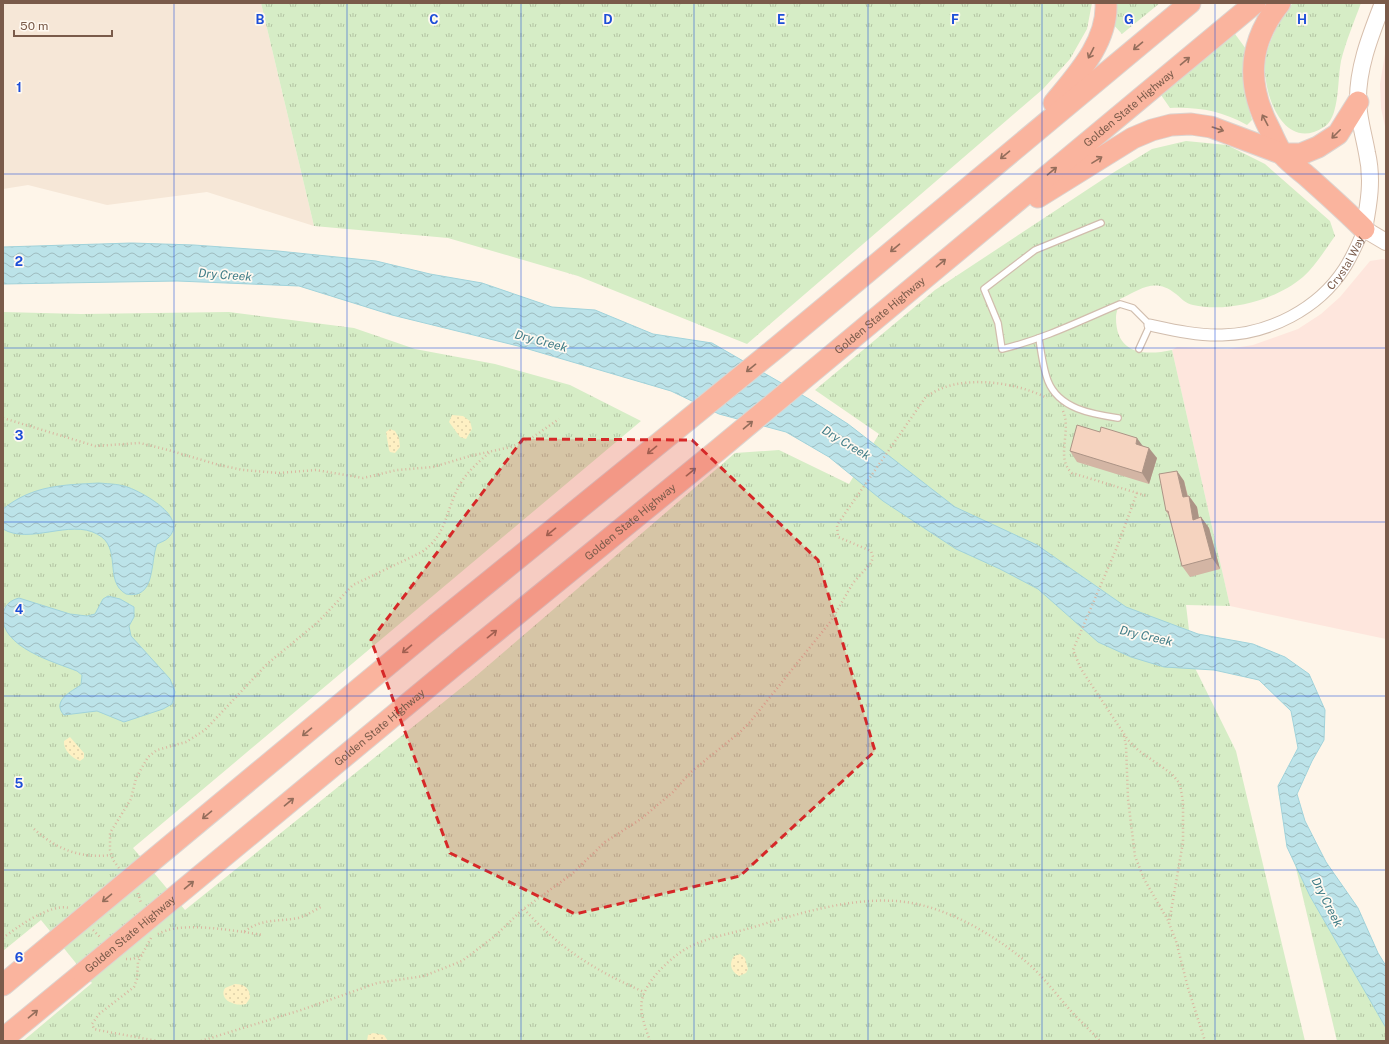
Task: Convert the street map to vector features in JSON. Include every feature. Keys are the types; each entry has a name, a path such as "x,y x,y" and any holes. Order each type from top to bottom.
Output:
{"highway":[{"path":"1024,140 1085,66 1104,25 1106,3"},
{"path":"3,985 437,624 781,344 1190,3"},
{"name":"Golden State Highway","path":"3,1039 462,659 718,450 1255,3"},
{"path":"1280,3 1265,24 1258,40 1254,58 1253,76 1255,95 1261,113 1283,154 1364,229"},
{"path":"969,240 1133,138 1152,130 1171,125 1191,124 1211,127 1283,154 1300,154 1338,134 1358,102"}],"street":[{"name":"Crystal Way","path":"1150,325 1176,331 1222,335 1261,329 1281,322 1299,312 1330,287 1343,270 1364,229 1369,204 1370,172 1360,123 1358,102 1362,64 1384,3"},
{"path":"1364,229 1386,242"}],"lane":[{"path":"1100,223 1035,250 984,289 998,323 1002,348 1038,338 1120,304 1133,308 1150,325 1139,349"},
{"path":"1038,338 1048,381 1059,398 1083,412 1118,418"}],"path":[{"path":"201,1041 377,983 424,976 441,971 474,953 524,909 568,878 605,842 641,819 673,792 699,764 740,732 831,621 853,583 871,563 873,557 868,549 842,540 836,533 837,526 919,404 931,393 947,386 966,382 1025,389 1050,400"},
{"path":"1058,406 1063,410 1067,423 1064,451 1067,469 1072,473 1147,496"},
{"path":"3,418 95,446 140,444 168,450 219,465 255,472 316,470 363,478 397,470 432,467 526,441 559,419"},
{"path":"121,870 111,855 109,844 110,833 131,799 136,778 148,757 157,750 193,739 205,730 267,664 318,622 353,585 422,552 430,546 442,532 458,487 489,452"},
{"path":"1137,493 1117,547 1074,645 1074,654 1081,669 1123,732 1138,750 1177,779 1182,792 1183,842 1169,923"},
{"path":"1123,732 1126,745 1126,775 1135,856 1144,879 1169,923 1176,941 1188,988 1205,1041"},
{"path":"34,829 50,842 69,852 91,856 111,855"},
{"path":"137,891 142,908"},
{"path":"650,1041 641,1007 644,992 656,976 672,959 697,944 783,919 836,907 876,901 904,902 926,906 958,919 1009,949 1040,975 1100,1041"},
{"path":"244,932 252,925 261,921 300,917 321,907"},
{"path":"524,909 555,940 575,956 644,992"},
{"path":"157,1041 94,1029 92,1024 99,1014 134,987 137,979 138,962 150,943 160,933 174,929 205,928 263,935"},
{"path":"150,943 152,934"}],"highlighted area":[{"path":"523,439 692,440 818,560 875,751 740,876 575,914 450,853 371,640"}],"shaded area":[{"path":"3,3 261,3 314,226 207,192 107,205 28,185 3,189"},
{"path":"1386,48 1386,131 1381,108 1380,84"},
{"path":"1386,260 1386,639 1230,606 1172,350 1177,347 1228,349 1253,345 1298,329 1321,314 1340,297 1370,261"}],"green space":[{"path":"261,3 1092,3 1087,29 1070,59 1043,89 747,344 578,276 448,238 314,226"},
{"path":"1114,3 1160,3 1122,34 1111,22"},
{"path":"1293,3 1361,3 1341,61 1337,100 1333,114 1326,126 1310,133 1298,132 1287,127 1279,117 1272,104 1265,76 1266,56 1271,40 1288,8"},
{"path":"1235,34 1246,49 1245,84 1252,120 1247,125 1228,116 1201,109 1170,108 1161,95"},
{"path":"1186,141 1227,145 1265,164 1330,221 1335,236 1303,277 1292,285 1266,298 1236,306 1207,307 1190,304 1168,289 1155,285 1148,286 1120,299 1116,313 1117,330 1126,346 1134,350 1151,353 1172,350 1230,606 1186,605 1193,664 1236,751 1305,1041 23,1041 92,983 41,920 3,951 3,312 81,314 229,312 354,328 415,349 495,364 570,385 641,421 133,848 185,910 476,676 735,453 779,450 849,484 879,434 815,390 935,290 1111,174 1152,149"},
{"path":"1278,792 1386,992 1386,1041 1337,1041"}],"sand":[{"path":"452,415 463,416 470,421 472,429 466,439 460,437 449,422"},
{"path":"390,429 395,431 399,438 400,447 395,453 390,452 389,450 386,432"},
{"path":"70,737 84,753 84,758 80,761 71,756 65,748 64,741"},
{"path":"740,954 745,958 748,969 746,973 739,976 732,969 731,961 734,956"},
{"path":"235,984 244,986 248,989 250,998 246,1004 242,1005 229,1002 224,996 223,992 225,988"},
{"path":"373,1033 384,1035 388,1041 367,1041 368,1035"}],"water":[{"name":"Dry Creek","path":"132,243 194,245 278,251 376,261 430,274 482,283 552,307 595,310 653,334 712,343 809,399 848,424 955,507 1037,545 1126,607 1198,634 1253,644 1285,657 1309,674 1325,710 1324,740 1312,761 1297,794 1305,821 1326,862 1358,908 1378,953 1386,966 1386,1028 1310,896 1287,847 1278,786 1298,748 1291,711 1259,680 1214,670 1164,667 1131,657 1098,642 1038,589 1000,569 956,549 883,501 829,457 786,432 719,414 671,391 518,346 392,315 299,286 177,281 3,284 3,247"},
{"path":"99,483 123,486 145,496 162,508 169,515 173,523 173,530 168,538 157,544 147,586 143,591 136,594 126,594 119,588 115,581 112,555 109,547 105,540 97,534 86,530 75,529 25,534 13,533 3,529 3,509 26,495 61,486"},
{"path":"108,596 120,599 134,607 134,617 129,626 131,636 170,679 175,692 172,704 163,709 124,722 97,711 64,715 61,710 61,701 68,693 81,685 82,675 77,671 30,652 10,636 4,626 3,615 6,606 13,600 19,598 70,614 87,616 95,614 103,599"}],"building":[{"path":"1077,425 1100,432 1101,427 1137,438 1136,444 1149,448 1142,473 1070,451"},
{"path":"1177,471 1183,497 1189,496 1193,520 1201,517 1212,558 1182,566 1168,511 1166,511 1159,474"}]}
